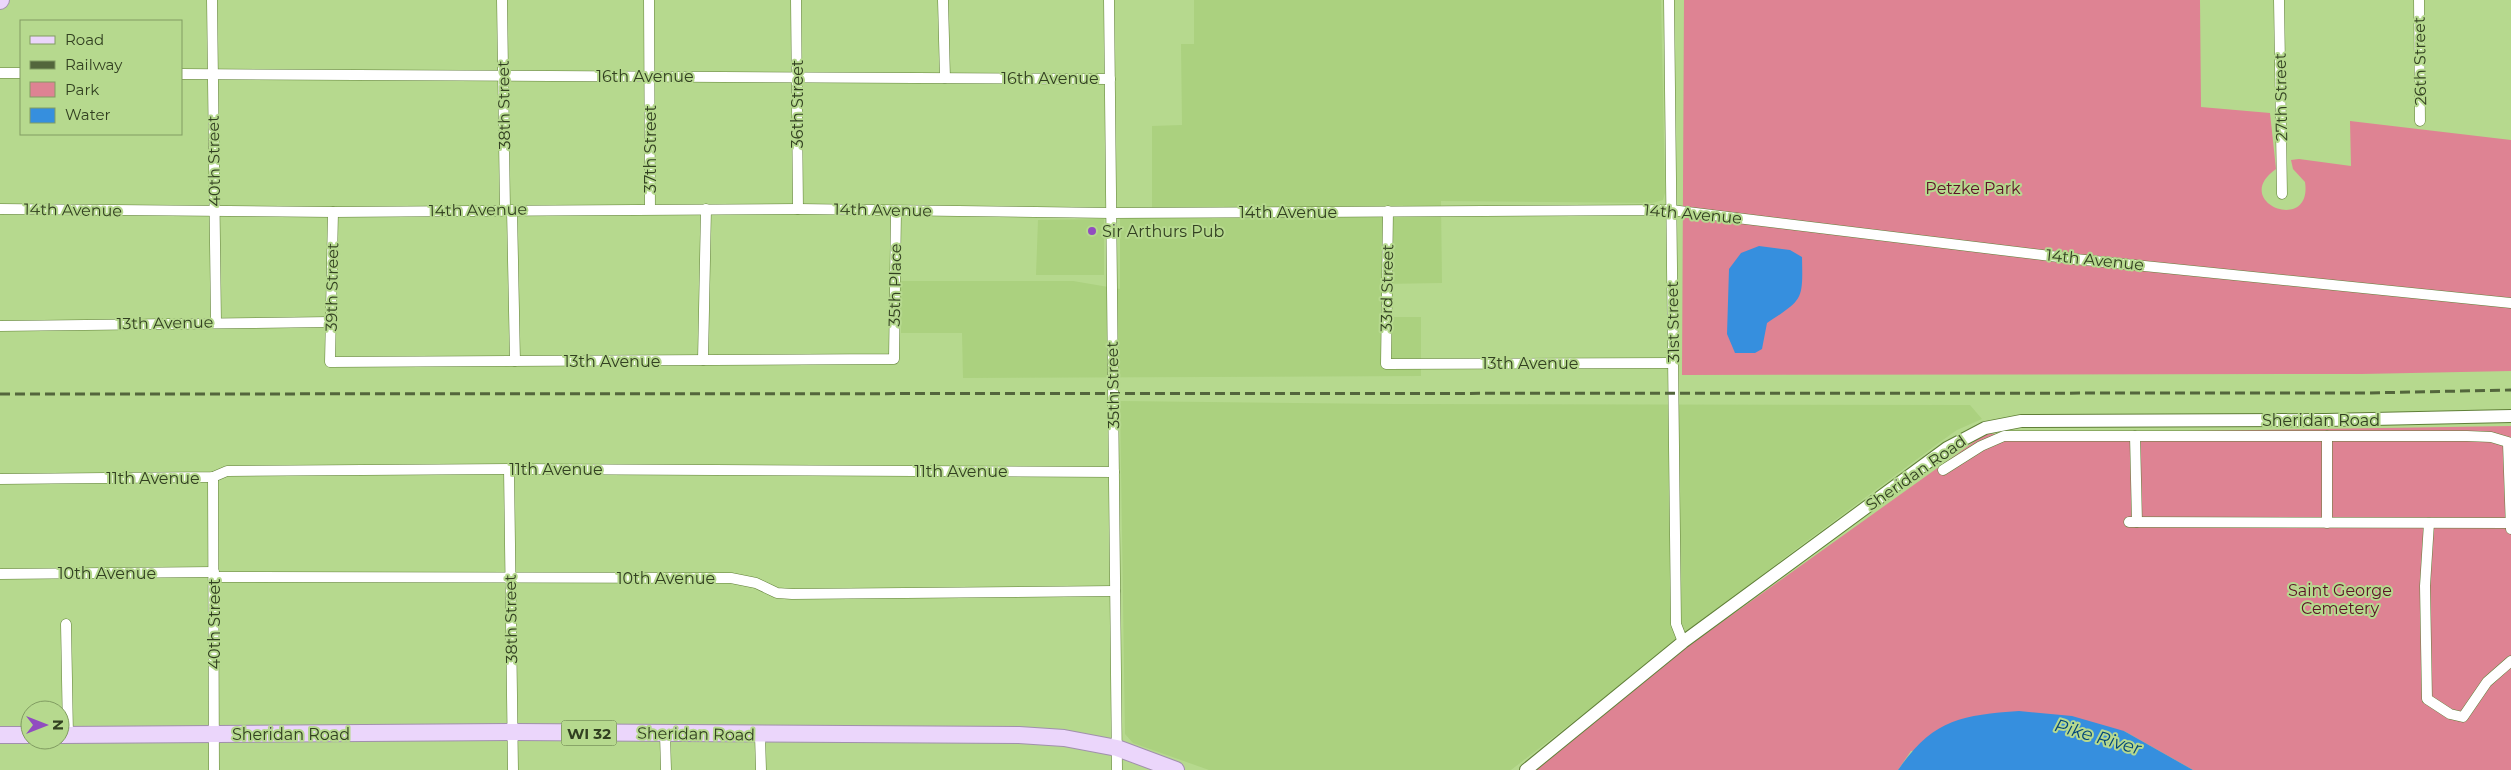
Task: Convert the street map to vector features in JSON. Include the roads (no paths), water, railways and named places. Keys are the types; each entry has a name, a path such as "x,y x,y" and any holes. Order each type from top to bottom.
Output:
{"main road":[{"name":"Sheridan Road","path":"70,735 513,732 760,735 1019,735 1064,738 1117,748 1176,770"},
{"path":"0,735 20,735"}],"street":[{"name":"40th Street","path":"212,0 216,323"},
{"name":"38th Street","path":"502,0 503,76 515,361"},
{"name":"37th Street","path":"649,0 650,209"},
{"name":"36th Street","path":"796,0 798,209"},
{"path":"944,0 944,78"},
{"name":"35th Street","path":"1109,0 1117,770"},
{"name":"31st Street","path":"1668,0 1676,624 1683,642"},
{"name":"27th Street","path":"2279,0 2282,194"},
{"name":"26th Street","path":"2419,0 2420,121"},
{"path":"0,73 20,73"},
{"name":"16th Avenue","path":"182,74 1110,79"},
{"name":"14th Avenue","path":"0,209 333,212 798,209 1111,213 1671,210 2075,258 2511,303"},
{"path":"703,360 706,209"},
{"name":"35th Place","path":"894,359 896,211"},
{"name":"33rd Street","path":"1386,364 1388,211"},
{"name":"39th Street","path":"330,362 333,212"},
{"name":"13th Avenue","path":"0,326 331,322"},
{"name":"13th Avenue","path":"330,362 894,359"},
{"name":"13th Avenue","path":"1386,364 1673,363"},
{"name":"Sheridan Road","path":"1526,770 1683,642 1947,448 1969,434 1994,425 2021,421 2326,420 2511,416"},
{"path":"1943,470 1981,446 2004,436 2135,436 2327,436 2474,436 2497,438 2510,443 2510,525 2133,522 2135,436"},
{"path":"2327,436 2328,523"},
{"name":"38th Street","path":"510,469 513,770"},
{"name":"11th Avenue","path":"0,478 213,477 227,471 510,469 1114,472"},
{"name":"40th Street","path":"213,477 214,770"},
{"path":"2429,523 2425,586 2427,699 2450,714 2462,717 2488,682 2511,661"},
{"name":"10th Avenue","path":"0,574 731,578 756,583 777,593 792,594 1115,591"},
{"path":"65,700 66,624"},
{"path":"665,734 666,770"},
{"path":"760,735 761,770"}],"water":[{"path":"1759,246 1790,250 1802,257 1801,291 1798,298 1788,309 1767,323 1762,349 1755,353 1735,353 1727,334 1729,269 1741,253"},
{"name":"Pike River","path":"2019,711 2072,716 2124,731 2193,770 1898,770 1923,740 1936,730 1950,723 1980,715"}],"railway":[{"path":"0,394 2366,393 2511,390"}],"place":[{"name":"Sir Arthurs Pub","path":"1092,231"}],"park label":[{"name":"Petzke Park","path":"1973,188"},
{"name":"Saint George Cemetery","path":"2340,599"}]}
